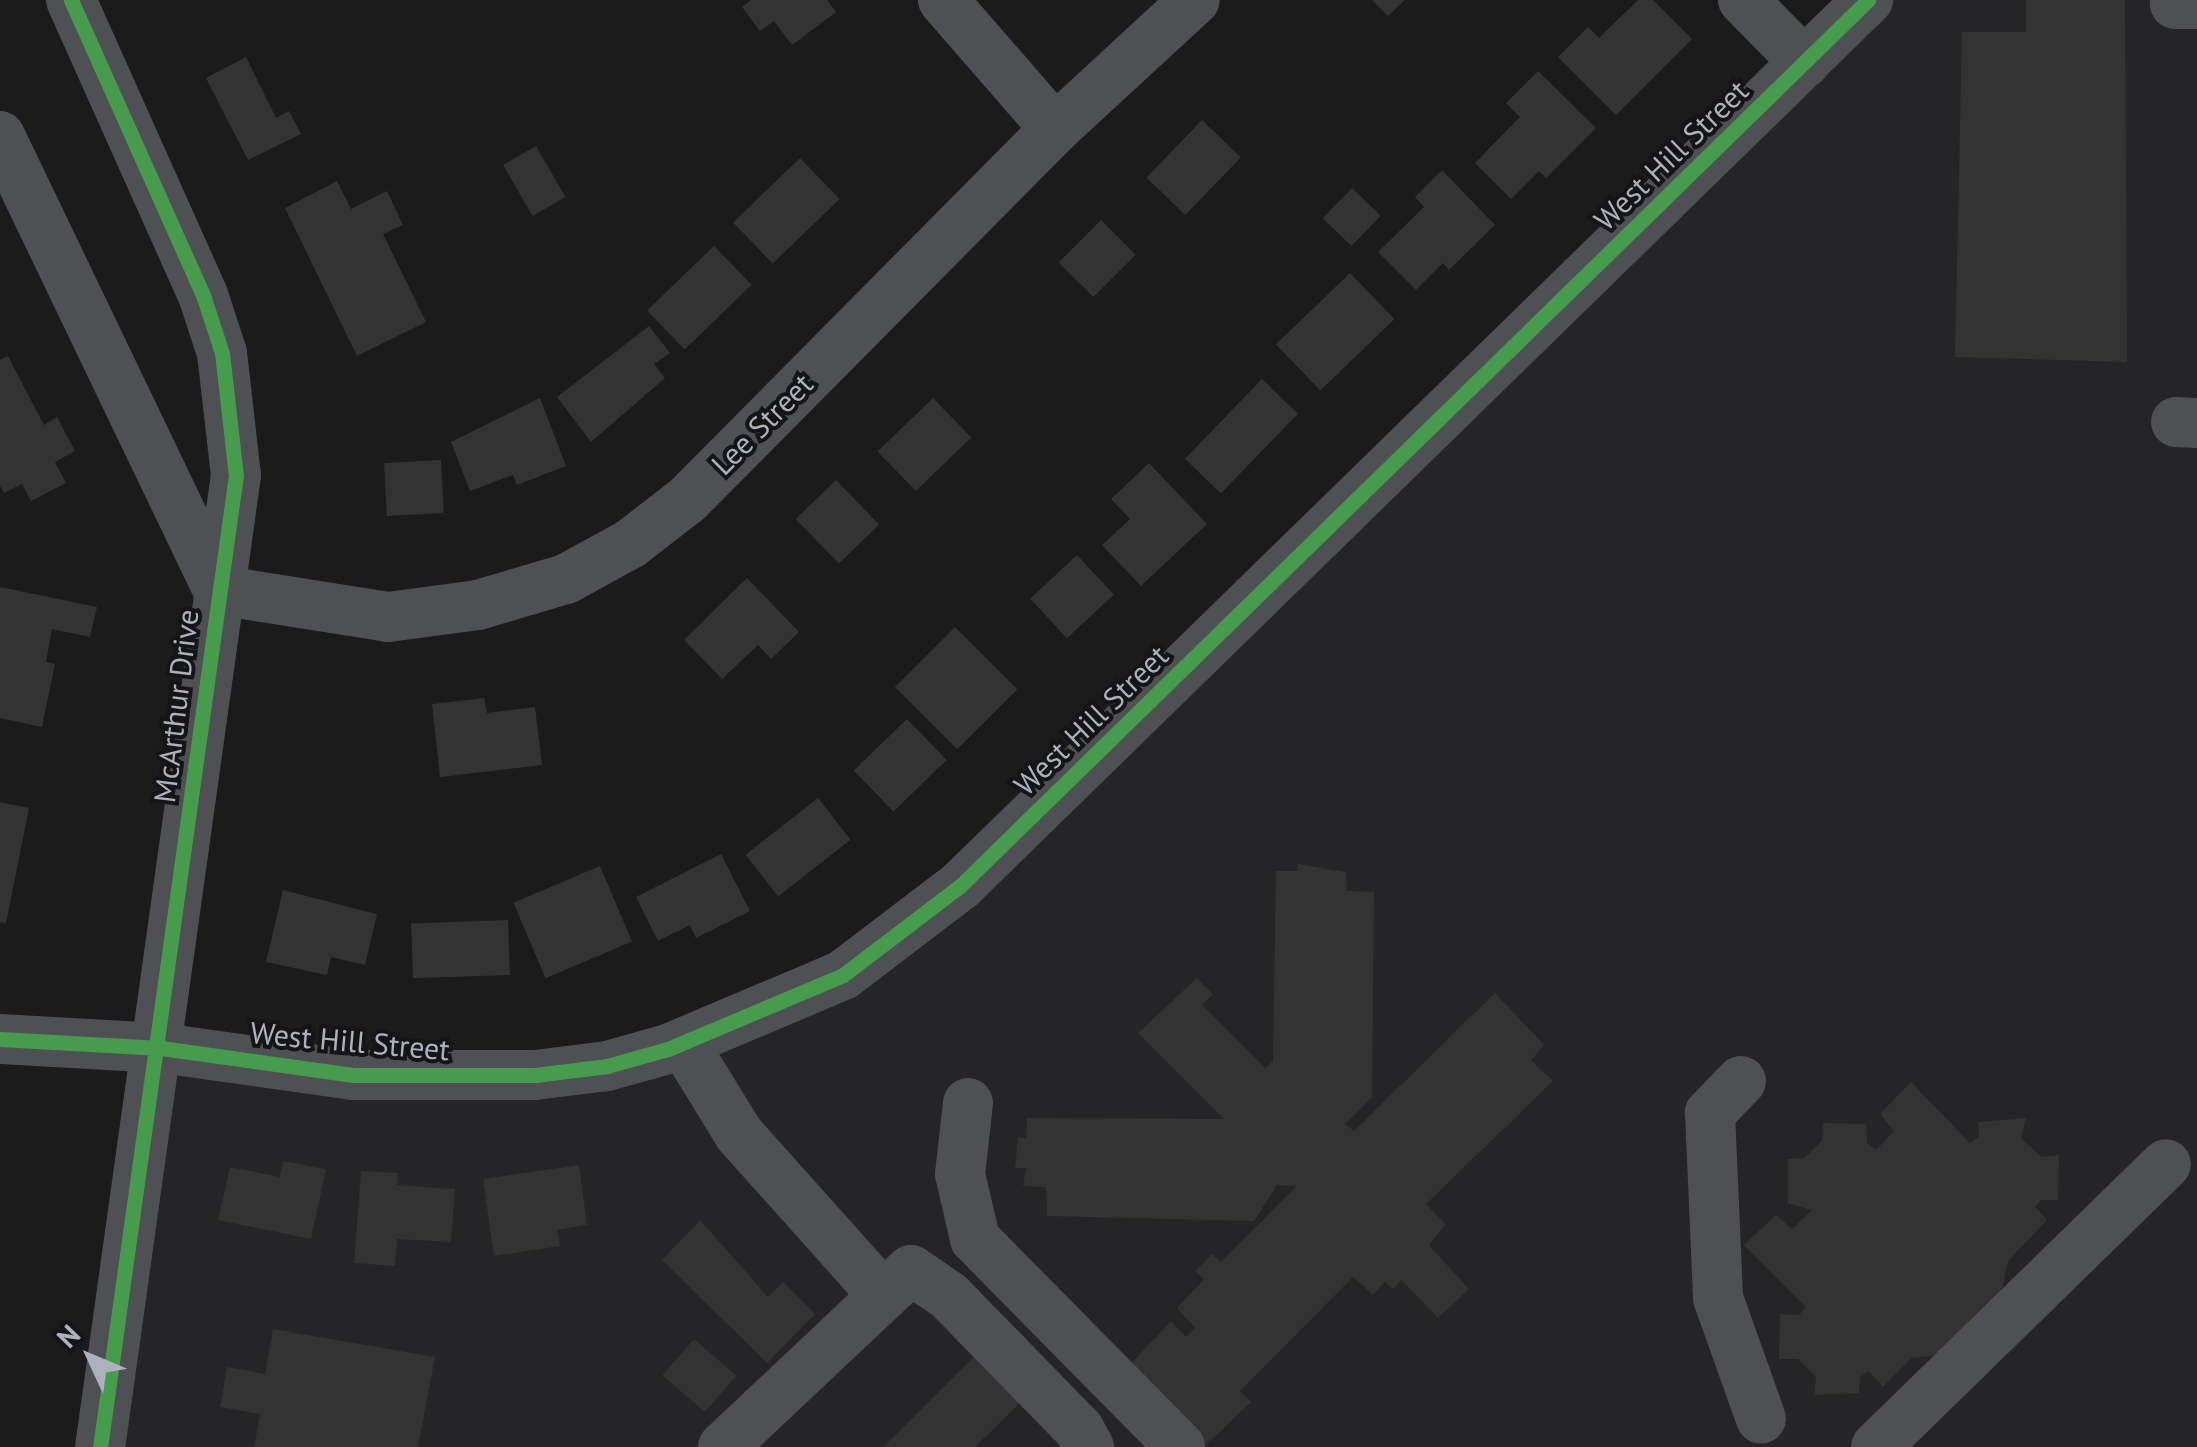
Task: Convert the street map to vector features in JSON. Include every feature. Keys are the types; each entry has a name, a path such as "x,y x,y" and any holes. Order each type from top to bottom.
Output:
{"street":[{"name":"McArthur Drive","path":"71,0 203,295 222,353 236,475 161,1048 100,1447"},
{"path":"943,0 1055,129"},
{"name":"Lee Street","path":"218,590 388,617 478,605 566,579 614,553 687,500 1055,129 1195,0"},
{"path":"1743,0 1805,63"},
{"name":"West Hill Street","path":"0,1039 161,1048 428,1079 606,1066 683,1044 843,975 960,886 1868,0"},
{"name":"McArthur Drive","path":"0,136 218,590"},
{"path":"683,1044 739,1134 884,1296"},
{"path":"1741,1081 1710,1113 1718,1298 1761,1419"},
{"path":"968,1103 960,1174 975,1238 1180,1447"},
{"path":"1876,1447 2166,1164"},
{"path":"723,1447 911,1270 930,1278 1080,1429 1088,1447"}],"shaded area":[{"path":"1868,0 2197,0 2197,1447 100,1447 161,1048 535,1075 843,975"}],"building":[{"path":"751,0 827,0 836,12 792,45 774,21 760,31 742,7"},
{"path":"1372,0 1405,0 1388,16"},
{"path":"1638,0 1653,0 1692,39 1616,115 1558,57 1588,27 1599,38"},
{"path":"2026,0 2125,0 2127,362 1955,357 1962,32 2026,32"},
{"path":"246,57 276,118 289,111 301,134 248,160 206,78"},
{"path":"1538,71 1596,128 1546,178 1539,171 1511,199 1475,163 1520,117 1506,103"},
{"path":"1202,120 1241,158 1185,215 1146,178"},
{"path":"536,146 566,197 533,216 503,165"},
{"path":"800,158 840,199 773,264 733,223"},
{"path":"1442,170 1495,225 1449,270 1443,263 1416,290 1378,252 1424,207 1415,197"},
{"path":"337,181 351,209 387,191 403,225 383,234 426,322 357,356 285,208"},
{"path":"1352,188 1381,216 1352,246 1323,218"},
{"path":"1101,220 1136,255 1093,297 1059,262"},
{"path":"714,246 752,285 685,349 647,311"},
{"path":"1350,273 1394,319 1320,391 1276,345"},
{"path":"649,326 670,353 654,364 665,378 591,442 557,397"},
{"path":"8,356 44,425 57,417 75,451 55,462 66,483 31,501 22,484 4,493 0,486 0,360"},
{"path":"1262,379 1298,414 1221,494 1185,459"},
{"path":"540,398 566,466 517,485 513,475 470,491 451,442"},
{"path":"933,398 971,438 916,491 878,451"},
{"path":"441,460 444,513 387,516 384,463"},
{"path":"1149,463 1207,524 1141,586 1102,545 1130,519 1111,499"},
{"path":"836,480 879,525 839,563 796,519"},
{"path":"1077,555 1114,594 1067,638 1030,599"},
{"path":"747,578 799,632 771,659 758,645 722,679 684,640"},
{"path":"0,587 97,607 90,637 52,629 46,662 55,664 42,727 0,718"},
{"path":"955,627 1017,689 957,749 895,687"},
{"path":"484,698 487,713 535,707 542,765 440,777 432,704"},
{"path":"907,719 947,760 893,811 854,770"},
{"path":"818,798 851,840 778,896 746,855"},
{"path":"0,802 29,808 6,923 0,922"},
{"path":"721,854 750,911 696,938 690,925 658,941 636,897"},
{"path":"1298,864 1346,872 1347,891 1374,892 1372,1097 1345,1124 1354,1131 1495,993 1544,1045 1531,1060 1553,1081 1426,1204 1446,1224 1429,1245 1469,1289 1438,1318 1401,1280 1393,1289 1385,1282 1373,1295 1353,1277 1240,1391 1251,1402 1204,1447 1126,1369 1171,1321 1186,1337 1195,1328 1177,1308 1204,1279 1195,1271 1212,1254 1221,1262 1297,1186 1277,1185 1254,1221 1047,1216 1046,1187 1023,1186 1026,1168 1015,1168 1018,1137 1026,1139 1027,1118 1224,1119 1138,1033 1197,978 1213,994 1202,1005 1265,1068 1273,1061 1276,871 1298,871"},
{"path":"600,866 632,941 546,978 513,903"},
{"path":"283,890 377,914 365,965 331,957 327,975 266,962"},
{"path":"508,920 510,975 413,978 411,923"},
{"path":"1911,1082 1970,1143 1979,1137 1978,1122 2026,1118 2021,1138 2041,1157 2059,1155 2058,1200 2041,1200 2035,1207 2047,1220 2008,1261 2002,1291 1942,1355 1912,1358 1883,1387 1869,1371 1860,1377 1859,1393 1814,1395 1816,1377 1798,1359 1779,1359 1780,1314 1799,1315 1806,1307 1744,1245 1776,1215 1792,1229 1812,1210 1788,1203 1788,1159 1804,1158 1822,1141 1823,1123 1866,1124 1867,1143 1876,1150 1894,1131 1880,1114"},
{"path":"283,1161 326,1169 311,1239 218,1220 230,1167 280,1177"},
{"path":"579,1165 587,1225 557,1230 560,1246 494,1256 483,1179"},
{"path":"361,1171 398,1173 397,1185 455,1189 451,1242 397,1239 395,1266 354,1263"},
{"path":"700,1220 768,1297 783,1282 815,1314 767,1363 662,1260"},
{"path":"273,1329 435,1357 418,1447 254,1447 260,1414 220,1407 227,1367 265,1374"},
{"path":"694,1339 736,1376 705,1412 663,1375"},
{"path":"980,1351 1025,1398 975,1447 883,1447"}],"cycle path":[{"path":"71,0 203,295 222,353 236,475 100,1447"},
{"path":"0,1039 161,1048 353,1075 535,1075 607,1066 668,1049 843,975 960,886 1868,0"}]}
